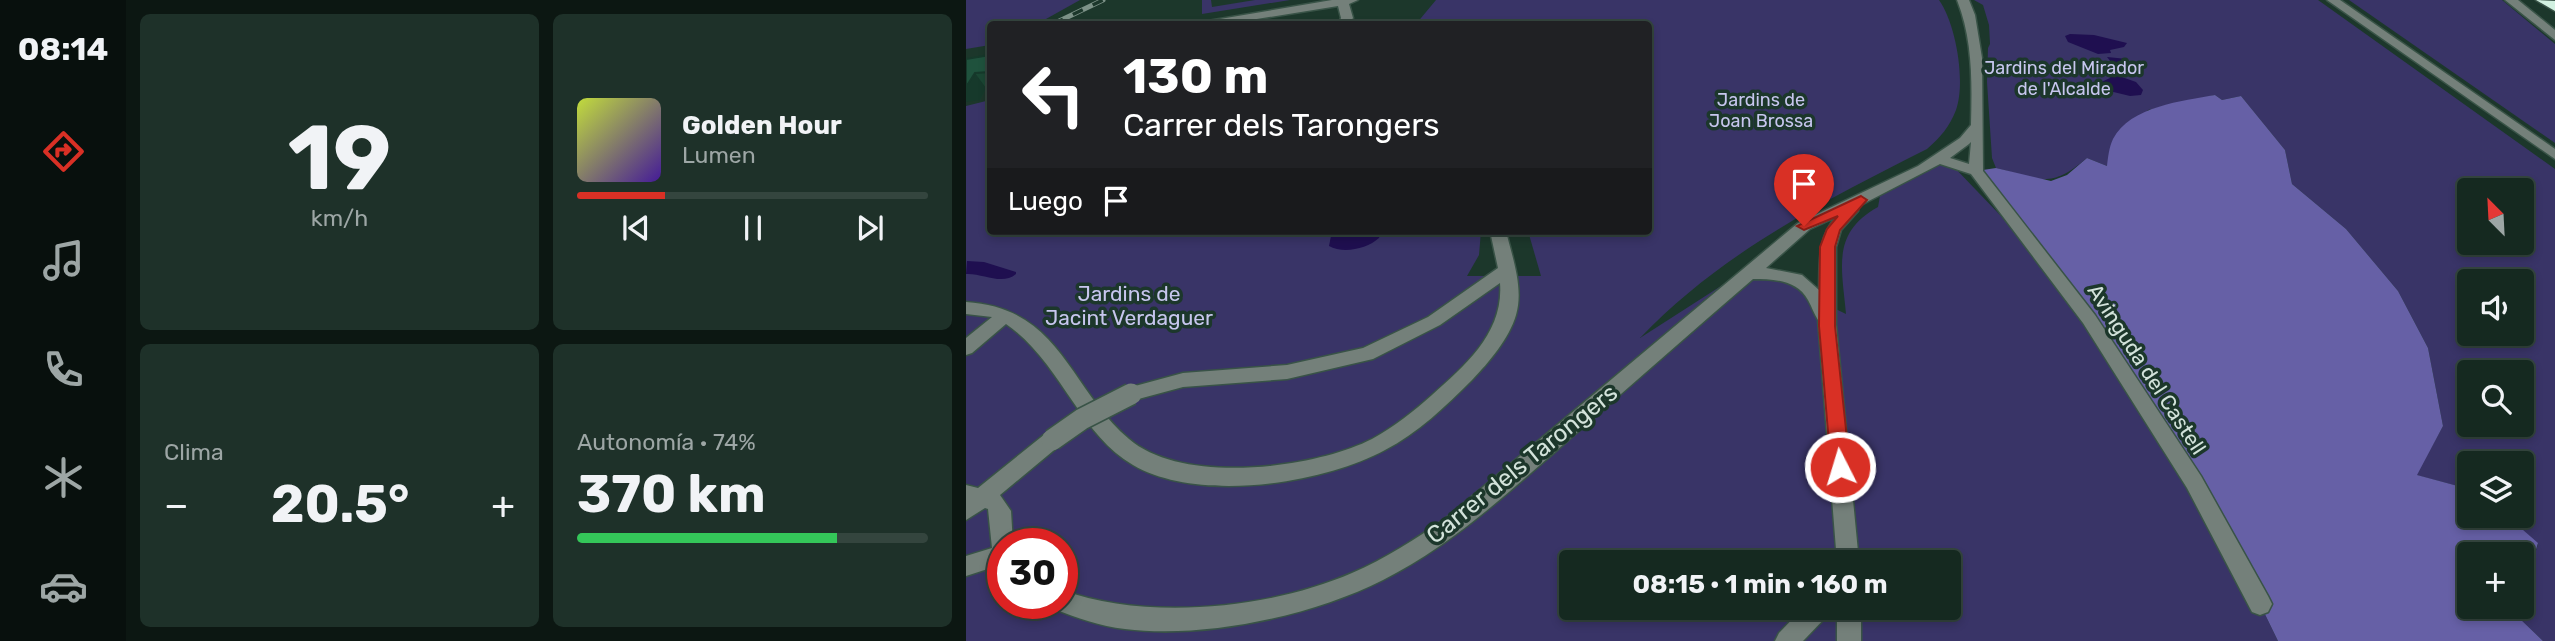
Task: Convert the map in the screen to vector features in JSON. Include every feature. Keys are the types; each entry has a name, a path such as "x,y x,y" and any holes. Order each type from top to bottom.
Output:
{"highway":[{"path":"2543,0 2555,5"},
{"path":"2550,0 2555,5"}],"street":[{"path":"1938,159 1976,170 1977,76 1971,21 1963,0"},
{"path":"2333,0 2555,155"},
{"path":"2511,0 2555,36"},
{"path":"1250,21 1278,19 1347,1 1346,21"},
{"name":"Carrer dels Tarongers","path":"1078,609 1146,620 1249,613 1344,586 1411,553 1467,515 1804,226 1861,200 1959,147 1977,127"},
{"name":"Avinguda del Castell","path":"1976,170 2090,319 2194,482 2260,604"},
{"name":"Carrer dels Tarongers","path":"1847,550 1827,326 1828,247 1834,229 1861,200"},
{"path":"966,309 989,310 1006,315 1031,332 1113,435 1141,460 1185,475 1262,475 1315,467 1377,446 1455,389 1494,339 1506,316 1509,298 1499,235"},
{"path":"970,502 1082,419 1131,394 1183,380 1287,372 1367,354 1434,321 1505,271"},
{"name":"Carrer dels Tarongers","path":"1748,273 1780,274 1807,285 1817,296 1827,326"},
{"path":"966,348 1006,315"},
{"path":"970,502 995,502 1000,512 1001,528"},
{"path":"966,566 987,559"},
{"path":"1787,641 1807,620"},
{"path":"1849,620 1849,641"}],"green space":[{"path":"966,0 1080,0 1042,21 987,21 987,46 966,49"},
{"path":"1202,0 1211,0 1212,7 1255,0 1290,0 1202,14"},
{"path":"1436,0 1939,0 1950,23 1958,54 1960,84 1956,110 1940,136 1927,149 1812,209 1739,255 1671,308 1640,338 1749,268 1797,284 1813,298 1846,314 1843,253 1853,228 1878,207 1880,196 1940,164 1953,166 2000,215 2089,319 2260,604 2278,641 966,641 966,106 987,101 987,235 1481,235 1479,255 1467,276 1541,276 1529,235 1652,235 1652,21 1418,21"},
{"name":"Jardins del Mirador de l'Alcalde","path":"1974,0 2318,0 2555,169 2555,641 2543,641 2520,619 2534,619 2534,557 2538,544 2520,528 2534,528 2534,451 2457,451 2457,486 2416,475 2443,426 2428,348 2398,291 2346,229 2292,184 2285,150 2241,96 2222,100 2215,95 2148,110 2107,166 2087,158 2063,175 2044,179 1996,168 1992,158 1987,82 1989,25 1983,5"},
{"path":"2349,0 2502,0 2555,44 2555,143"}],"shaded area":[{"path":"2094,35 2127,43 2124,47 2110,50 2111,53 2098,54 2068,42 2065,36"},
{"path":"2107,57 2127,59 2128,63 2120,67 2119,76 2136,82 2143,90 2141,95 2130,96 2097,88 2095,85 2110,78 2107,69 2102,65 2111,62"},
{"path":"2215,95 2222,100 2241,96 2285,150 2292,184 2346,229 2398,291 2428,348 2443,426 2417,475 2457,486 2457,528 2521,528 2538,543 2534,556 2534,542 2457,542 2457,619 2520,619 2543,641 2278,641 2260,604 2137,394 1976,171 1996,168 2051,181 2067,175 2087,158 2107,166 2113,139 2121,128 2144,112"},
{"path":"1331,235 1380,235 1374,242 1362,247 1341,250 1329,246"},
{"path":"967,261 984,262 1016,274 999,279 966,274"}],"building":[{"path":"987,56 987,72 975,73 968,84 966,84 966,59"}],"railway":[{"path":"1059,21 1103,0"}],"route":[{"path":"1804,226 1861,200 1834,229 1828,247 1827,326 1840,467"}],"park label":[{"name":"Jardins de Joan Brossa","path":"1761,110"},
{"name":"Jardins de Jacint Verdaguer","path":"1129,305"}]}
